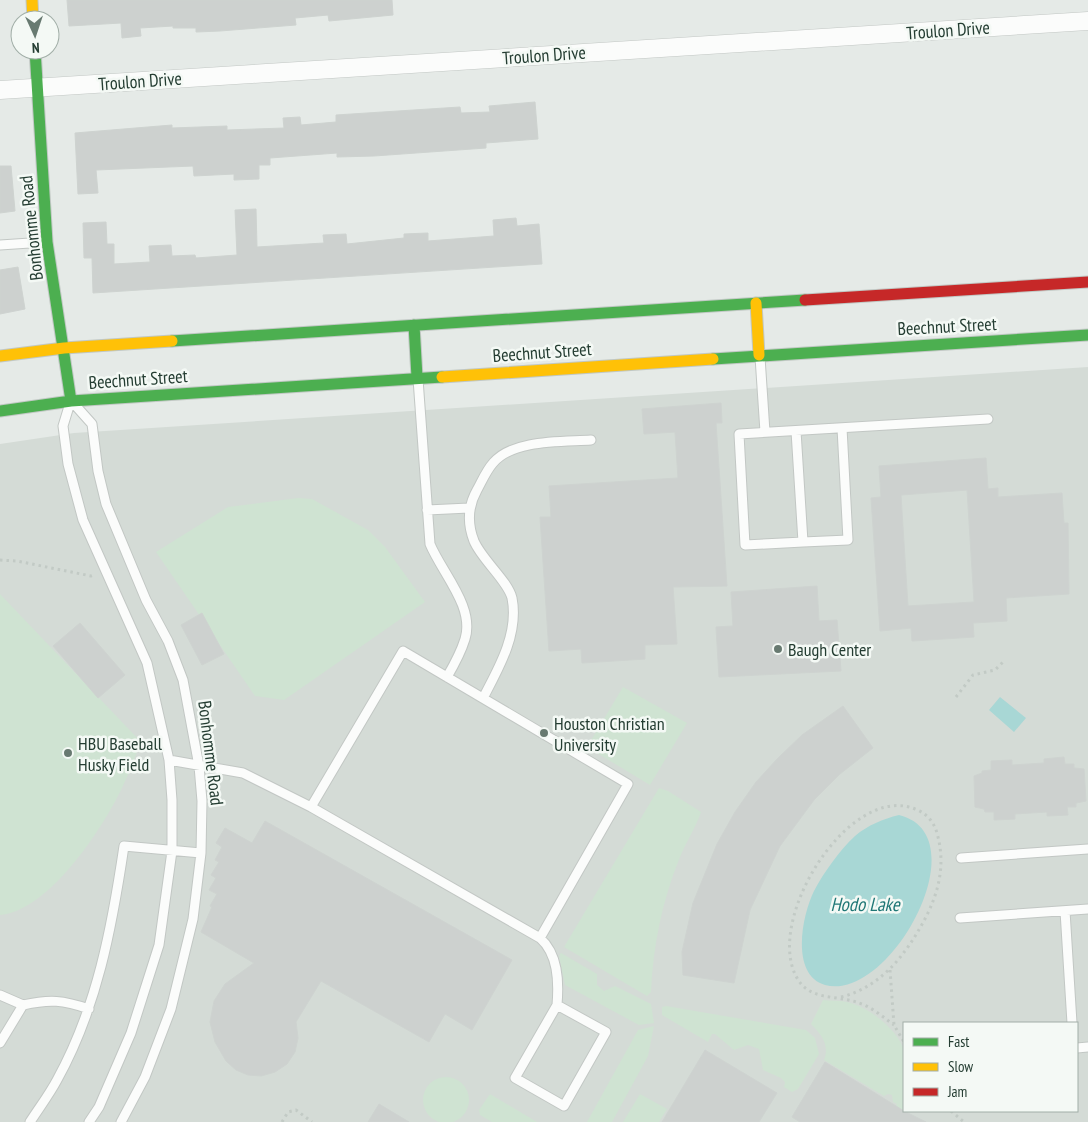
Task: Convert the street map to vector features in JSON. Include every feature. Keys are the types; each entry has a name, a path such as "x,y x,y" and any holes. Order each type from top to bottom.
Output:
{"main road":[{"name":"Bonhomme Road","path":"36,60 47,242 71,401"},
{"name":"Beechnut Street","path":"0,356 64,348 1088,282"},
{"path":"756,303 759,355"},
{"path":"414,325 417,378"},
{"name":"Beechnut Street","path":"0,411 71,401 1088,335"}],"street":[{"name":"Troulon Drive","path":"0,90 1088,21"}],"lane":[{"path":"0,245 47,242"},
{"path":"759,355 765,432"},
{"path":"417,378 430,544 438,564 466,608 468,621 466,637 447,677"},
{"name":"Bonhomme Road","path":"89,1122 99,1107 131,1033 159,945 172,851 169,760 147,663 104,572 83,520 68,464 63,426 71,401 92,424 98,471 106,504 146,600 168,641 183,680 199,766 202,801 201,853 193,919 170,1010 145,1077 121,1122"},
{"path":"842,428 848,540 745,545 739,434 988,419"},
{"path":"796,431 802,542"},
{"path":"483,698 508,646 513,607 510,591 506,583 498,576 474,541 469,523 469,508 494,462 505,455 520,447 539,443 591,440"},
{"path":"427,510 469,508"},
{"path":"311,807 403,651 628,784 540,938"},
{"path":"169,760 243,773 311,807 540,938 552,952 557,973 556,1005 515,1078 564,1106 606,1032 556,1005"},
{"path":"30,1122 57,1081 89,1009 114,911 124,846 201,853"},
{"path":"962,858 1088,849"},
{"path":"960,918 1088,909"},
{"path":"1065,911 1072,1022"},
{"path":"0,995 23,1005 47,1000 64,1000 89,1009"},
{"path":"0,1043 23,1005"}],"path":[{"path":"0,560 17,561 90,576 104,572"},
{"path":"956,697 973,675 995,670 1003,662"},
{"path":"841,997 856,993 879,980 890,970 910,945 925,919 934,898 941,872 940,846 934,823 920,811 909,806 886,807 868,814 851,826 827,852 797,903 790,941 794,971 803,985 810,991 861,1003 894,1025 903,1040"},
{"path":"890,970 894,1025"},
{"path":"282,1122 288,1112 296,1110 312,1122"},
{"path":"952,1112 964,1122"}],"shaded area":[{"name":"Houston Christian University","path":"1088,367 1088,1122 0,1122 0,444 74,433"}],"green space":[{"path":"298,498 312,499 368,530 385,547 425,602 284,700 255,696 156,552 228,507"},
{"name":"HBU Baseball Husky Field","path":"0,594 141,742 126,780 111,809 100,828 70,867 54,885 36,900 18,910 0,915"},
{"path":"623,687 687,723 650,785 587,747"},
{"path":"659,788 668,791 701,812 680,857 663,907 656,941 651,992 647,996 564,947"},
{"path":"561,953 597,974 597,985 604,991 615,986 651,1004 654,1023 639,1025 565,985 559,956"},
{"path":"823,1000 855,1004 873,1014 889,1027 903,1048 903,1112 899,1122 886,1122 897,1104 893,1102 892,1095 884,1096 824,1060 826,1049 824,1040 811,1024"},
{"path":"666,1006 806,1030 815,1038 819,1054 798,1089 792,1092 784,1087 785,1082 781,1078 763,1070 759,1049 748,1045 734,1050 715,1034 712,1034 708,1042 662,1015 662,1007"},
{"path":"654,1026 648,1056 612,1122 587,1122 638,1030"},
{"path":"446,1077 459,1081 465,1087 469,1100 465,1113 459,1119 446,1123 433,1119 427,1113 423,1100 427,1087 433,1081"},
{"path":"490,1094 537,1122 492,1122 480,1115 479,1110"},
{"path":"640,1094 667,1109 659,1122 623,1122"}],"water":[{"path":"1000,697 1026,718 1014,732 989,710"},
{"name":"Hodo Lake","path":"899,815 922,829 931,853 929,882 917,914 899,944 876,969 850,984 825,985 814,979 807,969 803,957 803,929 814,891 833,862 855,836 876,823"}],"building":[{"path":"67,0 392,0 393,15 329,21 328,15 295,18 296,25 220,31 196,32 196,28 173,28 173,26 140,28 141,36 122,38 121,23 69,26"},
{"path":"535,102 538,139 486,143 486,148 374,156 337,157 337,153 270,158 270,165 259,165 259,179 234,180 234,174 194,176 193,166 96,170 98,193 78,194 75,133 172,125 172,128 227,126 227,130 284,128 283,118 300,117 301,125 336,122 336,115 460,107 461,113 490,112 489,106"},
{"path":"0,166 11,166 15,211 0,213"},
{"path":"256,209 257,247 324,243 323,235 346,234 347,244 404,238 404,234 428,233 428,241 494,236 493,220 516,218 517,226 539,224 542,264 93,293 92,258 84,258 83,223 106,222 107,244 114,244 114,264 150,262 149,246 171,245 172,256 195,255 196,258 237,255 235,210"},
{"path":"18,267 25,309 0,314 0,270"},
{"path":"721,403 722,423 716,423 727,586 673,587 677,644 645,645 645,659 582,663 581,649 549,651 540,517 551,517 549,486 678,478 675,432 644,434 642,409"},
{"path":"986,458 988,489 998,488 998,497 1062,493 1064,523 1068,523 1069,594 1006,598 1007,621 973,623 974,637 912,641 911,628 880,631 871,498 881,497 879,466","holes":["967,490 974,602 908,606 901,495"]},
{"name":"Baugh Center","path":"817,586 819,621 837,620 841,671 719,677 716,627 733,626 731,592"},
{"path":"202,613 224,654 202,665 181,625"},
{"path":"80,623 125,675 98,698 53,646"},
{"path":"843,706 873,748 840,774 814,800 780,846 750,910 734,983 683,975 682,952 693,903 717,844 735,812 756,782 777,759 802,735"},
{"path":"1064,757 1065,764 1074,764 1074,768 1084,769 1086,801 1076,803 1076,807 1067,807 1068,815 1047,816 1047,812 1015,814 1015,819 994,820 994,812 985,812 984,809 975,807 974,776 982,773 982,771 991,770 991,761 1012,760 1012,765 1044,763 1044,759"},
{"path":"265,821 512,960 472,1030 445,1014 429,1042 321,981 296,1022 298,1038 295,1052 287,1064 275,1072 261,1076 248,1075 236,1070 226,1061 215,1042 210,1022 214,1001 225,984 254,963 201,932 212,907 210,906 217,894 209,890 216,878 211,875 219,862 215,860 222,847 216,843 225,828 252,843"},
{"path":"705,1050 777,1093 759,1122 662,1122"},
{"path":"825,1062 903,1112 926,1122 800,1122 792,1117"},
{"path":"379,1104 409,1122 368,1122"}],"traffic: fast":[{"path":"36,60 47,242 71,401"},
{"path":"172,341 805,300"},
{"path":"414,325 417,377"},
{"path":"713,359 1088,335"},
{"path":"0,411 71,401 442,377"}],"traffic: slow":[{"path":"32,0 32,10"},
{"path":"756,303 759,355"},
{"path":"0,356 64,348 172,341"},
{"path":"442,377 713,359"}],"traffic: jam":[{"path":"805,300 1088,282"}],"place":[{"name":"Baugh Center","path":"778,649"},
{"name":"Houston Christian University","path":"544,733"},
{"name":"HBU Baseball Husky Field","path":"68,753"}]}
